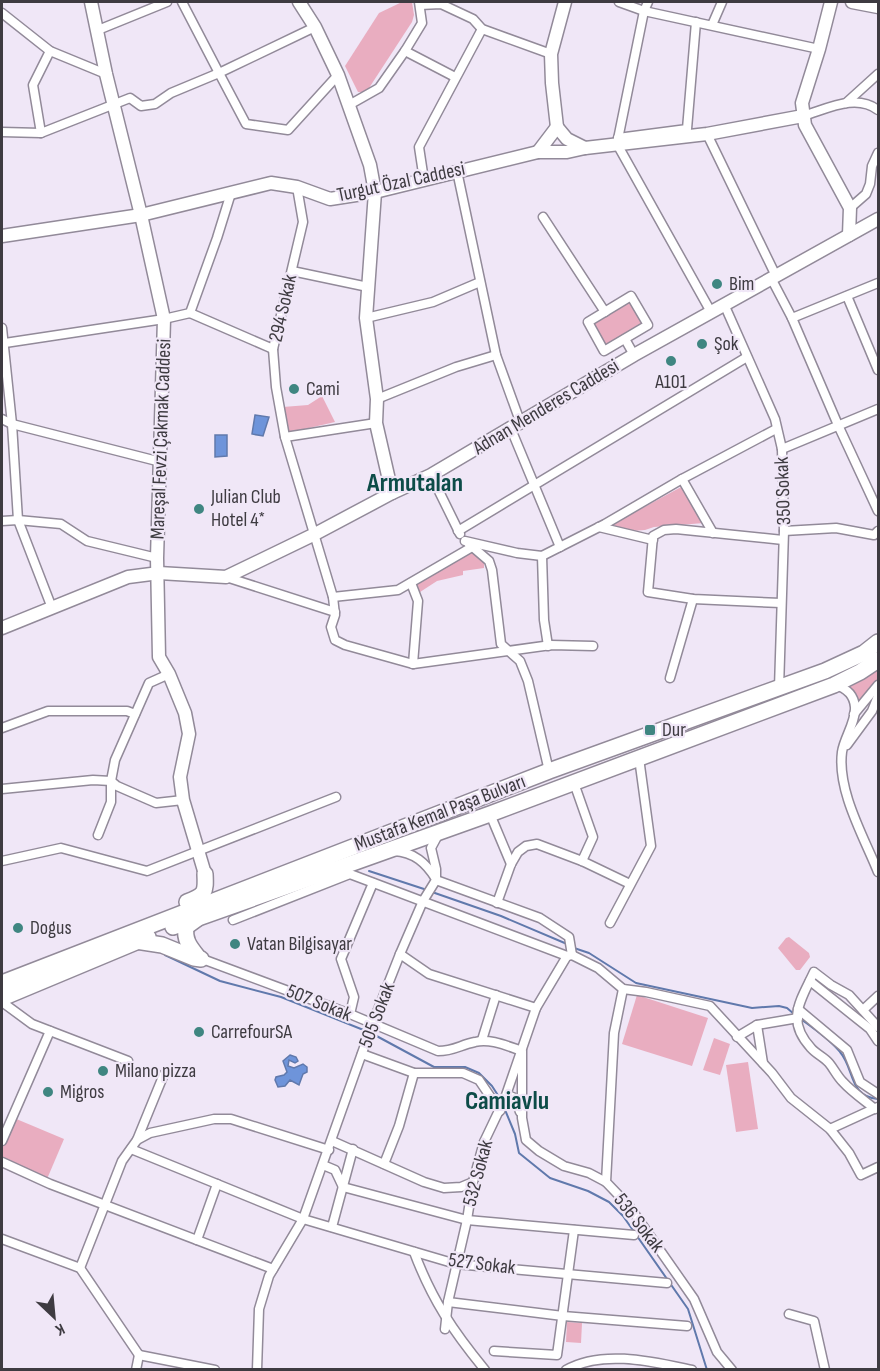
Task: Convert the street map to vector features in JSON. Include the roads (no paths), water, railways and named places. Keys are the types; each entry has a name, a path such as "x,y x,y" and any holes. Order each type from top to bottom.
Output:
{"highway":[{"name":"Mustafa Kemal Paşa Bulvarı","path":"2,1000 136,941 174,921 311,863 549,771 825,672 864,653 879,642"},
{"name":"Mustafa Kemal Paşa Bulvarı","path":"2,983 114,939 174,921 197,918 490,814 834,685 879,660"},
{"path":"205,874 218,890 225,891 311,863"},
{"path":"114,939 156,915 201,897 206,889 205,874"},
{"path":"197,918 186,927 185,938 199,958"},
{"path":"136,941 162,945 199,958"}],"street":[{"name":"Mareşal Fevzi Çakmak Caddesi","path":"92,2 106,74 164,319 157,558 159,657 169,674 185,713 189,734 180,777 183,800 205,874"},
{"path":"98,30 167,2"},
{"path":"182,2 246,124 288,130 338,75"},
{"path":"299,2 315,27 338,75 370,165 375,192 366,318 376,399 376,423 392,493"},
{"path":"565,2 551,54 557,127 567,139 585,148"},
{"path":"619,2 644,11 819,49"},
{"path":"648,2 644,11 618,141 711,312"},
{"path":"712,25 722,2"},
{"path":"831,2 802,103 803,116 805,125 850,208 849,235"},
{"path":"852,2 879,7"},
{"path":"349,105 379,88 405,51 422,23 419,3 441,4 473,20 482,29 551,54"},
{"path":"2,13 50,51 106,74"},
{"path":"618,141 687,129 696,22"},
{"path":"2,132 41,133 130,98 141,106 155,104 171,93 219,73 315,27"},
{"path":"424,180 419,147 482,29"},
{"path":"41,133 33,85 50,51"},
{"path":"405,51 455,77"},
{"path":"846,103 879,74"},
{"path":"803,116 846,103 862,102 879,110"},
{"name":"Turgut Özal Caddesi","path":"2,236 141,215 271,183 297,187 330,199 375,192 538,152 567,152 618,141 707,134 803,116"},
{"path":"538,152 557,127"},
{"path":"707,134 879,511"},
{"path":"850,208 866,194 870,184 872,166 879,153"},
{"path":"457,171 496,355 533,484 561,547"},
{"name":"294 Sokak","path":"297,187 303,222 273,349 276,387 285,436 333,597 335,612 331,627 335,640 345,645 413,664"},
{"path":"190,313 231,193"},
{"path":"543,217 605,312"},
{"name":"Adnan Menderes Caddesi","path":"226,578 431,475 634,355 879,219"},
{"path":"292,271 368,287"},
{"path":"366,318 433,302 480,282"},
{"path":"792,318 879,283"},
{"path":"631,296 648,325 625,339 604,351 588,322 631,296"},
{"path":"847,296 879,370"},
{"name":"350 Sokak","path":"724,304 775,419 782,449 784,535 779,688"},
{"path":"5,343 190,313 273,349"},
{"path":"2,328 12,424 18,520 52,608"},
{"path":"625,339 634,355"},
{"path":"376,399 496,355"},
{"path":"458,531 747,357"},
{"path":"782,449 879,409"},
{"path":"2,419 12,424 161,462"},
{"path":"285,436 376,423"},
{"path":"333,597 398,590 468,544 542,556 776,429"},
{"path":"431,475 458,531 468,544 489,561 493,572 501,644 520,660 528,681 549,771"},
{"path":"682,479 713,533"},
{"path":"2,521 18,520 60,524 87,541 157,558"},
{"path":"599,527 653,540"},
{"path":"781,603 693,600 648,592 653,536 664,530 784,535 836,528 874,535 879,531"},
{"path":"542,556 543,620 548,646"},
{"path":"2,628 128,577 159,573 226,578 335,612"},
{"path":"411,583 418,601 413,664 548,646 593,646"},
{"path":"670,678 693,600"},
{"path":"98,835 111,802 111,781 115,759 149,683 169,674"},
{"path":"834,685 843,687 849,692 852,697 854,714"},
{"path":"879,685 854,714 842,753 844,786 879,872"},
{"path":"842,753 872,711 879,696"},
{"path":"2,728 48,711 127,711 135,714"},
{"path":"610,923 651,846 639,758"},
{"path":"2,789 93,780 111,781 117,786 156,803 183,800"},
{"path":"574,783 593,837 582,861"},
{"path":"2,861 61,848 147,871 336,797"},
{"path":"490,814 511,864"},
{"path":"436,879 431,848 436,837 445,830"},
{"path":"496,903 518,852 526,846 537,844 582,861 630,884"},
{"path":"380,853 396,851 411,854 430,870 436,879 540,918 569,937 569,956"},
{"path":"233,920 350,874 598,968 623,989 710,1006 791,1098 830,1129 849,1153 861,1175 879,1167"},
{"name":"505 Sokak","path":"303,1219 372,1025 423,901 436,879"},
{"path":"350,1014 354,997 340,959 372,884"},
{"name":"507 Sokak","path":"174,921 181,942 199,958 350,1014 438,1051 451,1051 473,1042 482,1041"},
{"path":"400,954 429,974 536,1008"},
{"name":"532 Sokak","path":"445,1329 448,1302 467,1220 473,1182 484,1142 500,1111 536,1008 569,956"},
{"path":"830,1129 877,1108 841,1081 829,1063 804,1039 799,1026 799,1001 814,972 849,995 879,1027"},
{"path":"810,981 870,1029 879,1041"},
{"name":"536 Sokak","path":"623,989 614,1040 606,1182 629,1206 694,1299 717,1352 732,1370"},
{"path":"496,995 482,1041 522,1051 522,1118"},
{"path":"863,1010 879,996"},
{"path":"2,1000 32,1024 128,1061"},
{"path":"737,1037 757,1025 798,1014"},
{"path":"798,1014 847,1050 860,1082 879,1094"},
{"path":"757,1025 764,1065"},
{"path":"2,1141 50,1031"},
{"path":"362,1054 414,1073 463,1073 479,1080 500,1111"},
{"path":"384,1164 399,1126 414,1073"},
{"path":"80,1268 122,1161 136,1140 164,1074"},
{"path":"505,1098 510,1096 515,1098 526,1140 539,1151 564,1166 589,1173 606,1182"},
{"path":"136,1140 171,1127 214,1119 231,1119 330,1146 353,1149 424,1182 444,1188 461,1187 473,1182"},
{"name":"527 Sokak","path":"131,1149 303,1219 456,1264 667,1282"},
{"path":"332,1227 353,1149"},
{"path":"2,1162 273,1269"},
{"path":"323,1165 334,1170 343,1187 467,1220 634,1234"},
{"path":"197,1240 217,1184"},
{"path":"257,1370 258,1309 268,1276 303,1219"},
{"path":"494,1351 557,1355 574,1230"},
{"path":"2,1239 80,1268 139,1356 215,1370"},
{"path":"414,1252 431,1293 446,1318 485,1370"},
{"path":"448,1302 563,1316 687,1326"},
{"path":"789,1314 814,1321 823,1369"},
{"path":"136,1370 139,1356"},
{"path":"566,1370 573,1365 600,1359 628,1360 692,1370"}],"water":[{"path":"255,415 269,417 263,436 252,434"},
{"path":"215,435 227,435 227,456 215,457"},
{"path":"290,1055 296,1057 298,1061 295,1063 289,1060 288,1066 294,1068 303,1064 307,1067 307,1072 303,1074 299,1085 290,1080 285,1086 278,1087 276,1077 287,1072 283,1061"}],"waterway":[{"path":"369,871 427,890"},
{"path":"432,892 501,916 567,944"},
{"path":"574,948 589,953 636,983 752,1008 779,1006 787,1008 794,1014"},
{"path":"165,955 220,981 281,997 366,1031"},
{"path":"801,1019 836,1047 845,1059 853,1081 862,1093 878,1099"},
{"path":"371,1033 434,1067 465,1067 479,1073 492,1086 501,1100"},
{"path":"503,1105 515,1134 519,1153 550,1178 588,1191 609,1202 623,1216 688,1309 707,1370"}],"place":[{"name":"Bim","path":"717,284"},
{"name":"Şok","path":"702,344"},
{"name":"A101","path":"671,361"},
{"name":"Cami","path":"294,389"},
{"name":"Julian Club Hotel 4*","path":"199,509"},
{"name":"Dur","path":"650,730"},
{"name":"Dogus","path":"18,928"},
{"name":"Vatan Bilgisayar","path":"235,944"},
{"name":"CarrefourSA","path":"199,1032"},
{"name":"Milano pizza","path":"103,1071"},
{"name":"Migros","path":"48,1092"}],"district":[{"name":"Armutalan","path":"415,483"},
{"name":"Camiavlu","path":"507,1101"}]}
